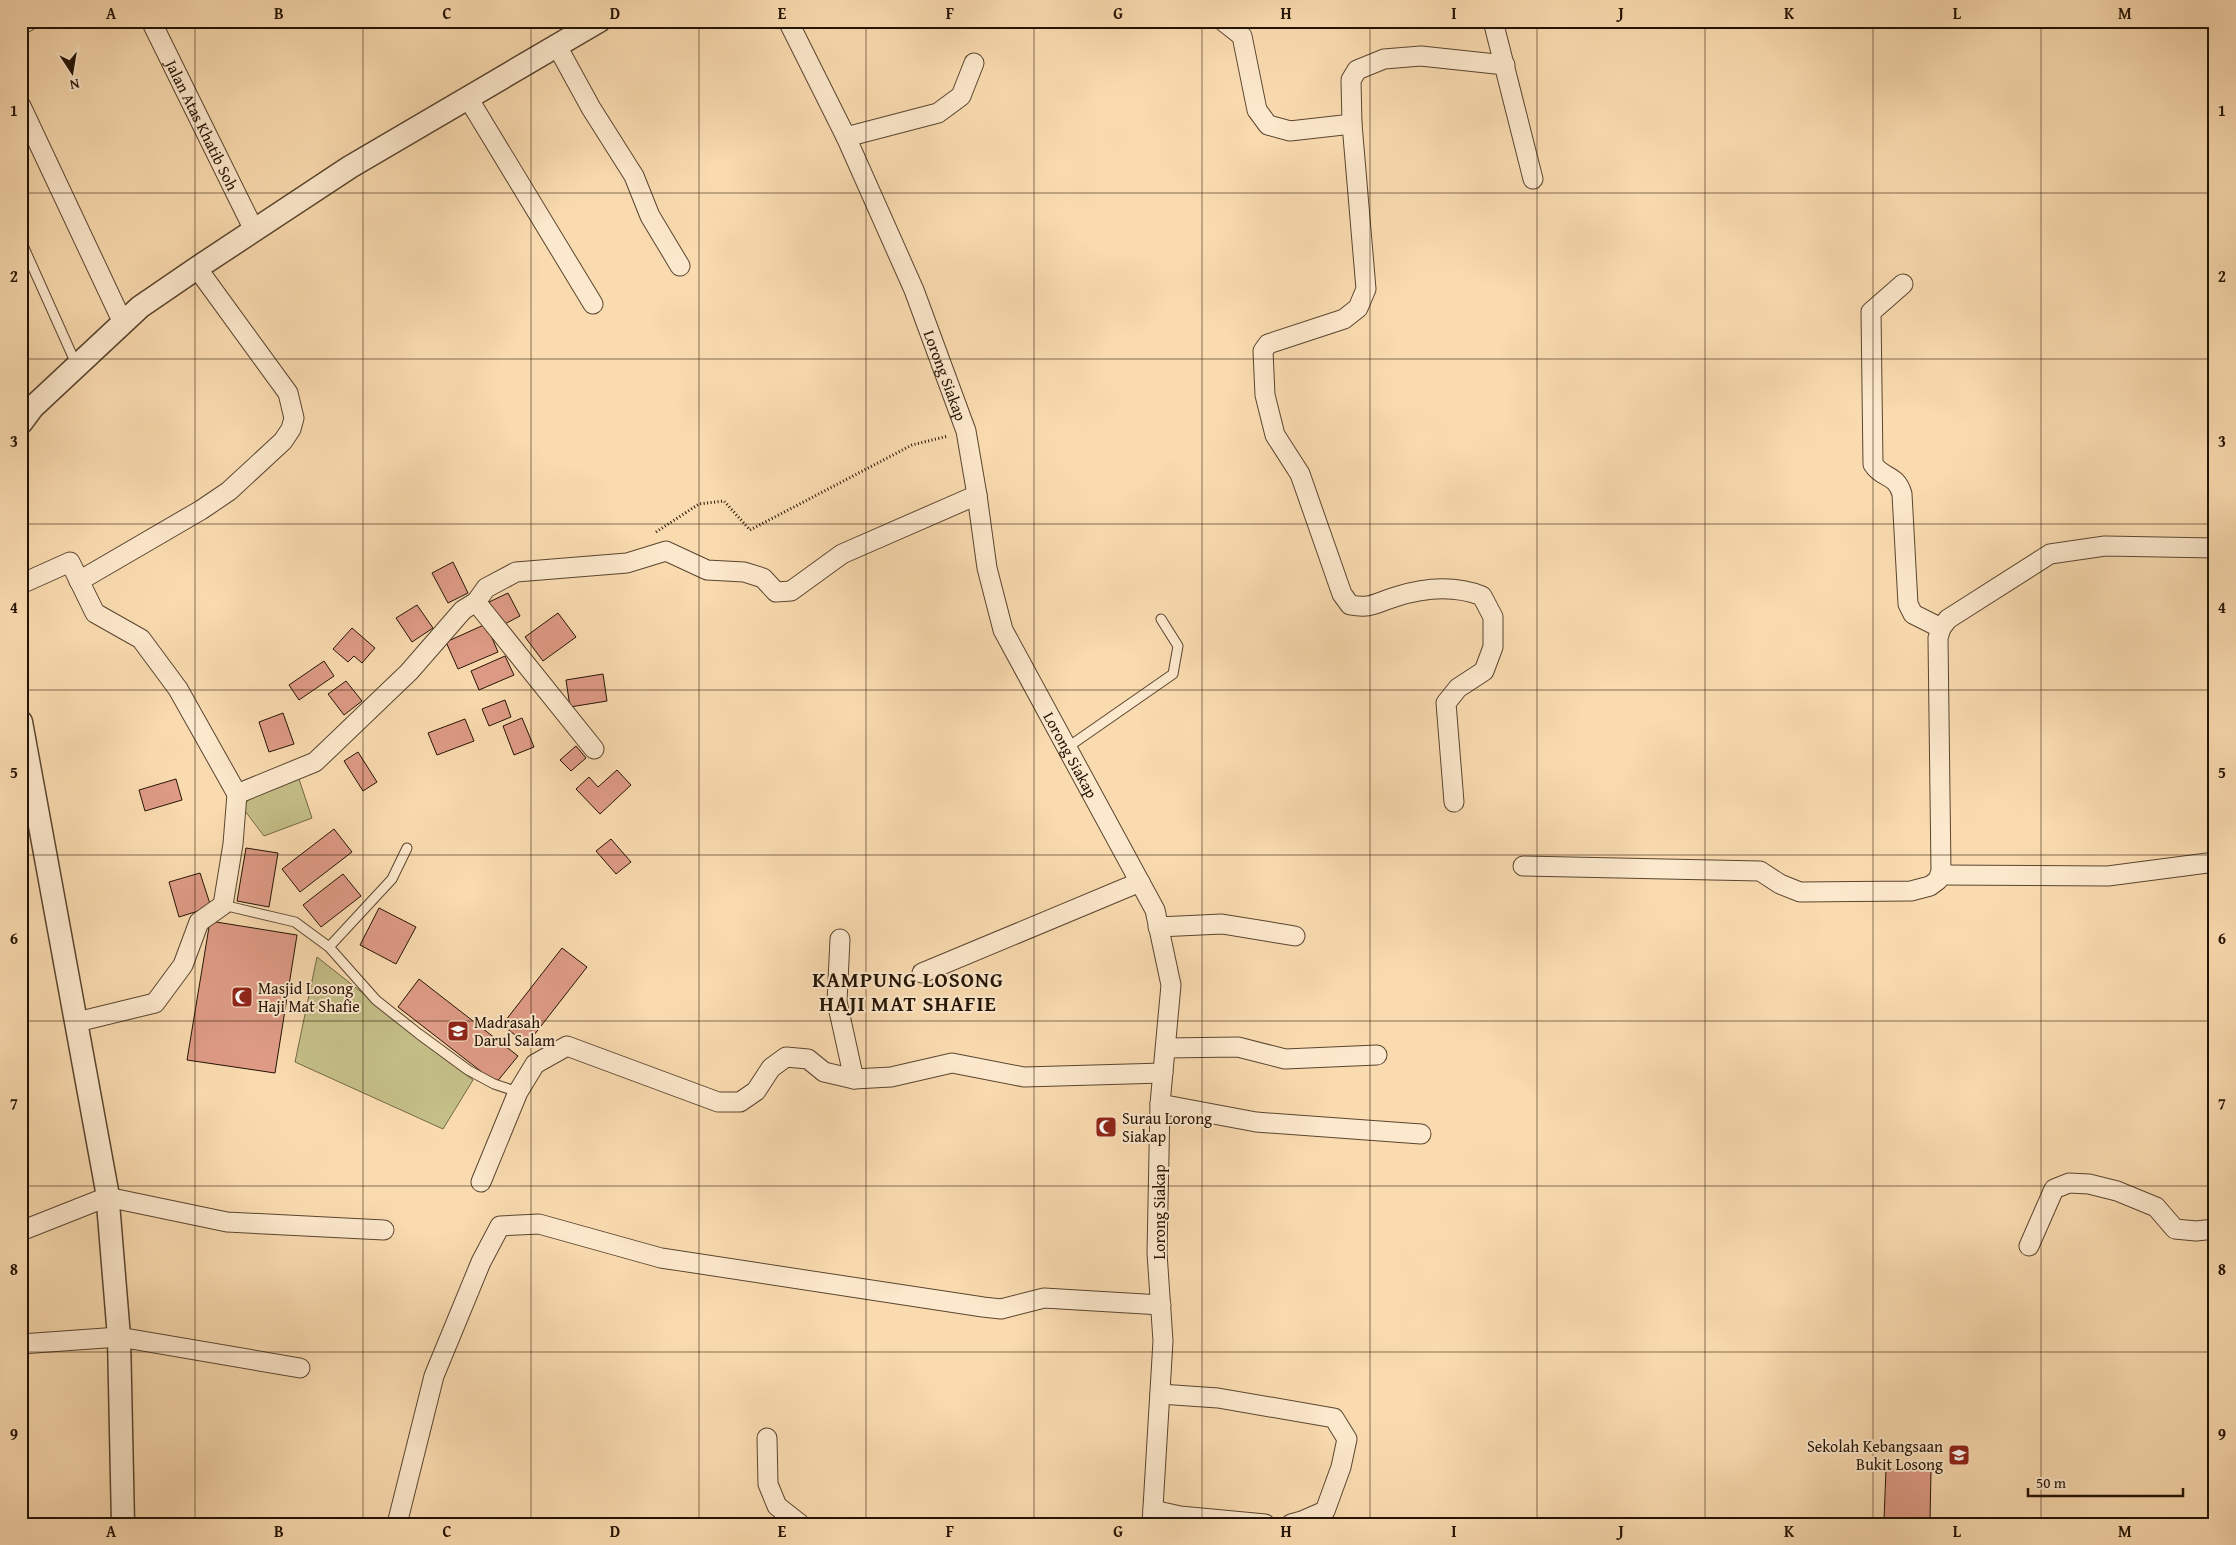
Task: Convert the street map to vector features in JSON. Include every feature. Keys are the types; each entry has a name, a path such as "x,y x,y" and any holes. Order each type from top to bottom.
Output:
{"street":[{"path":"21,25 28,21"},
{"name":"Jalan Atas Khatib Soh","path":"151,21 254,230"},
{"path":"21,423 33,407 140,307 350,167 599,21"},
{"name":"Lorong Siakap","path":"788,21 846,137 914,290 966,431 978,495 987,568 1003,630 1155,910 1171,985 1160,1104 1157,1253 1164,1341 1153,1517"},
{"path":"1223,21 1228,23 1242,36 1257,110 1268,126 1290,131 1352,124"},
{"path":"1493,21 1533,179"},
{"path":"557,46 591,108 634,176 650,216 680,266"},
{"path":"1454,802 1446,703 1458,688 1484,671 1493,647 1493,617 1482,596 1465,589 1430,590 1396,597 1366,608 1350,605 1342,594 1300,474 1275,435 1266,395 1264,351 1268,344 1344,319 1358,308 1366,288 1352,124 1351,80 1357,70 1384,59 1421,56 1505,65"},
{"path":"846,137 938,113 961,96 974,63"},
{"path":"468,98 593,304"},
{"path":"21,106 123,323"},
{"path":"79,580 208,506 243,478 283,440 291,429 294,418 288,393 197,268"},
{"path":"1903,284 1871,312 1874,464 1877,471 1894,478 1899,484 1902,494 1908,604 1913,614 1941,628"},
{"path":"237,794 315,762 409,672 463,610 476,602 486,588 516,572 627,563 666,551 707,570 744,572 763,578 776,592 785,593 791,591 842,554 978,495"},
{"path":"1523,866 1760,871 1780,884 1800,892 1910,891 1930,886 1938,880 1940,875 1938,638 1941,628 1948,619 2050,554 2105,546 2215,548"},
{"path":"21,584 70,562 95,613 141,638 173,682 237,794 234,844 223,905 198,922 183,965 155,1003 77,1022"},
{"path":"476,602 594,749"},
{"path":"21,722 77,1022 107,1197 119,1337 122,1524"},
{"path":"1940,875 2108,876 2215,862"},
{"path":"922,973 1140,882"},
{"path":"1158,927 1222,924 1295,936"},
{"path":"840,939 837,1002 854,1079"},
{"path":"481,1182 518,1092 535,1064 567,1046 718,1102 740,1102 756,1091 771,1068 786,1057 808,1059 824,1072 854,1079 891,1077 952,1063 1024,1077 1164,1073"},
{"path":"1166,1048 1238,1047 1286,1059 1377,1055"},
{"path":"1160,1104 1256,1122 1421,1134"},
{"path":"2029,1246 2054,1188 2069,1183 2089,1184 2117,1191 2156,1207 2175,1229 2196,1231 2215,1229"},
{"path":"21,1231 107,1197 227,1222 384,1230"},
{"path":"397,1524 434,1376 481,1262 500,1226 539,1224 661,1258 983,1308 1001,1309 1044,1298 1160,1305"},
{"path":"21,1344 119,1337 300,1368"},
{"path":"1160,1394 1218,1398 1334,1418 1347,1439 1341,1467 1325,1511 1291,1524"},
{"path":"767,1438 768,1484 777,1506 800,1524"},
{"path":"1153,1517 1180,1516 1265,1524"}],"lane":[{"path":"21,241 77,366"},
{"path":"1068,747 1173,674 1178,646 1161,619"},
{"path":"329,947 392,879 407,848"},
{"path":"223,905 296,922 329,947 376,1000 419,1034 468,1070 494,1084 518,1092"}],"path":[{"path":"650,536 698,504 724,501 750,530 912,445 966,431"}],"shaded area":[{"path":"298,776 312,818 264,836 242,807 256,792"},
{"path":"317,957 473,1080 443,1129 295,1062"}],"building":[{"path":"453,562 468,593 448,603 432,573"},
{"path":"508,593 520,616 501,626 489,602"},
{"path":"417,605 433,628 412,642 396,618"},
{"path":"558,613 576,637 543,661 525,637"},
{"path":"486,624 498,652 458,669 446,642"},
{"path":"352,628 375,648 362,663 354,656 348,662 333,649"},
{"path":"505,656 514,675 479,690 471,671"},
{"path":"324,661 334,676 299,700 289,685"},
{"path":"603,674 607,701 570,707 566,680"},
{"path":"346,681 362,701 344,715 328,694"},
{"path":"505,700 511,717 489,726 482,709"},
{"path":"283,713 294,744 269,752 259,722"},
{"path":"522,718 534,747 514,755 503,726"},
{"path":"465,719 474,741 437,755 428,733"},
{"path":"576,746 586,758 571,771 560,760"},
{"path":"358,752 377,782 363,791 344,761"},
{"path":"617,770 631,785 600,814 576,789 589,777 598,787"},
{"path":"176,779 182,800 145,811 139,790"},
{"path":"334,829 352,852 300,892 282,869"},
{"path":"611,839 631,862 616,874 596,851"},
{"path":"246,848 278,853 269,907 237,901"},
{"path":"200,873 211,907 179,917 169,882"},
{"path":"343,874 361,896 321,927 303,905"},
{"path":"379,908 416,927 396,964 360,945"},
{"name":"Masjid Losong Haji Mat Shafie","path":"210,921 297,935 275,1073 187,1060"},
{"path":"562,948 587,967 527,1044 502,1025"},
{"name":"Madrasah Darul Salam","path":"419,979 518,1056 496,1083 398,1007"},
{"path":"1886,1469 1931,1470 1930,1521 1948,1522 1948,1524 1867,1524 1867,1520 1884,1520"}],"place":[{"name":"Masjid Losong Haji Mat Shafie","path":"242,997"},
{"name":"Madrasah Darul Salam","path":"458,1031"},
{"name":"Surau Lorong Siakap","path":"1106,1127"},
{"name":"Sekolah Kebangsaan Bukit Losong","path":"1959,1455"}],"district":[{"name":"KAMPUNG LOSONG HAJI MAT SHAFIE","path":"908,991"}]}
